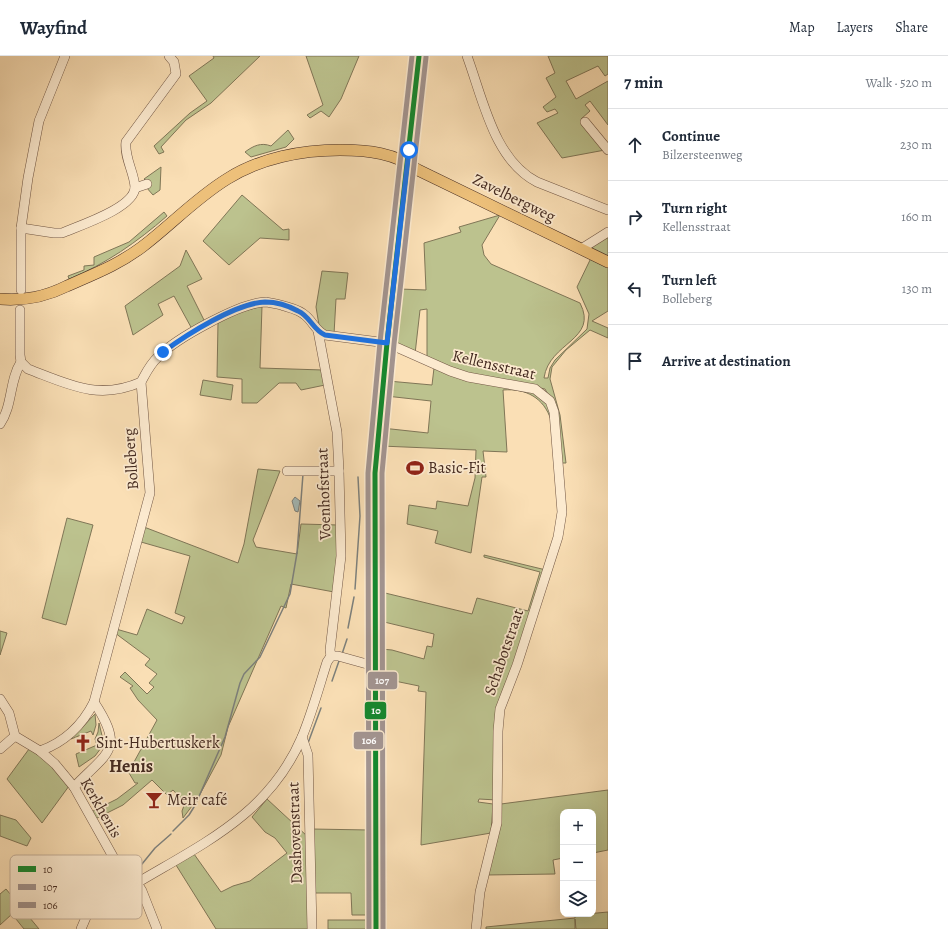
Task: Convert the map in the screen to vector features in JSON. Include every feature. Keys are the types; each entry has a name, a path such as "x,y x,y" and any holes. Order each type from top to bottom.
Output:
{"main road":[{"path":"376,929 374,666 375,480 387,343 419,56"},
{"name":"Zavelbergweg","path":"67,286 98,274 126,258 208,191 228,178 266,161 306,152 349,150 393,156 408,162 418,170 608,262"},
{"path":"0,299 34,298 57,292 67,286"},
{"path":"0,299 67,286"}],"street":[{"path":"21,290 21,228 28,178 39,121 65,56"},
{"path":"21,228 62,233 112,213 131,197 135,188 126,142 176,74 174,62 169,56"},
{"path":"468,56 499,143 513,165 527,177 537,182 608,210"},
{"path":"585,122 608,150"},
{"path":"135,188 147,184"},
{"path":"581,249 608,232"},
{"path":"20,310 21,362 28,369 84,390 104,390 132,386 141,382 156,358 180,340 235,310 265,302 283,305 302,312 307,316 318,331"},
{"name":"Kellensstraat","path":"318,331 325,335 387,343 450,371 468,377 535,389 541,392"},
{"name":"Voenhofstraat","path":"318,331 336,426 339,471 341,556 330,650 331,656"},
{"path":"0,424 6,412 17,369 21,362"},
{"name":"Bolleberg","path":"40,751 49,748 70,734 88,714 94,702 150,493 141,382"},
{"name":"Schabotstraat","path":"476,929 480,892 498,823 498,731 500,709 517,665 558,537 562,512 554,412 550,401 541,392"},
{"path":"286,471 339,471"},
{"path":"142,880 215,836 249,812 276,782 302,737 327,662 331,656 338,656 374,666"},
{"path":"0,699 10,713 15,736 0,749"},
{"path":"74,787 106,756 110,748 108,730 94,702"},
{"name":"Kerkhenis","path":"15,736 40,751 55,764 74,787 112,855"},
{"name":"Dashovenstraat","path":"302,737 308,755 312,929"},
{"name":"Kerkhenis","path":"142,894 158,929"},
{"path":"81,929 86,919"}],"green space":[{"path":"213,56 260,56 211,103 186,120 161,147 164,152 159,154 154,146 190,113 207,101 189,76 214,58"},
{"path":"306,56 359,56 341,99 329,117 321,111 310,118 307,115 323,105"},
{"path":"548,56 608,56 608,74 605,76 598,66 566,81 576,99 608,81 608,125 590,101 585,105 590,111 581,119 605,150 562,158 537,123 558,113 555,109 547,112 543,107 556,97 546,78 555,73"},
{"path":"288,130 294,139 286,147 251,157 245,152 257,145 264,144 271,146"},
{"path":"161,167 160,190 153,195 146,187 147,182 144,179"},
{"path":"242,195 283,230 289,229 289,240 260,238 229,265 203,241"},
{"path":"164,212 167,216 121,252 69,279 68,276 84,270 84,266 94,265 94,257 129,242"},
{"path":"500,215 482,245 484,255 491,264 580,303 584,315 583,325 578,333 554,356 548,366 544,378 548,378 550,368 555,360 587,329 589,314 577,287 591,258 608,267 608,311 592,321 608,328 608,338 590,330 566,350 552,367 550,379 560,415 566,463 562,463 554,406 545,389 464,373 427,358 427,309 420,310 415,354 393,343 399,309 400,289 426,290 424,243 461,232 459,227"},
{"path":"608,237 608,257 592,249 593,246"},
{"path":"186,250 202,279 187,286 205,322 192,329 174,296 158,304 163,315 133,335 125,306 180,266"},
{"path":"322,271 348,273 345,299 336,299 334,334 327,333 319,325 316,307"},
{"path":"262,306 260,368 323,370 325,385 301,390 296,383 279,383 257,403 242,403 242,379 217,377 218,323 237,313"},
{"path":"434,368 530,388 550,403 551,420 544,406 533,396 519,391 503,390 507,452 483,451 486,477 482,477 471,553 435,543 438,531 407,524 409,505 436,509 437,501 468,506 475,478 476,450 381,446 382,428 428,433 431,401 386,396 388,381 432,385"},
{"path":"203,380 233,385 231,400 200,395"},
{"path":"258,469 280,471 253,540 256,547 297,554 301,524 338,525 338,548 334,592 291,584 286,608 281,606 228,727 221,755 198,798 183,818 182,811 185,803 173,790 167,795 152,780 123,805 95,819 91,812 117,799 138,783 135,783 126,768 134,762 157,720 138,700 130,688 133,686 120,677 125,672 147,694 154,687 149,683 157,674 145,665 150,659 115,633 116,629 137,635 147,609 182,624 185,617 175,613 190,556 141,542 144,527 238,563 244,544"},
{"path":"67,518 93,525 66,625 42,618"},
{"path":"484,555 546,570 501,701 497,800 479,799 478,802 493,804 491,833 421,845 426,692 418,691 419,686 380,678 381,649 392,650 424,659 427,646 432,647 434,634 380,621 381,592 472,614 477,598 528,611 540,572 484,557"},
{"path":"0,631 7,633 0,655"},
{"path":"95,714 96,725 93,735 91,731 71,739"},
{"path":"99,723 104,744 95,756 79,767 76,754 97,745 95,739 98,732"},
{"path":"29,749 44,758 69,786 42,823 7,779"},
{"path":"608,790 608,850 596,852 596,809 560,809 560,859 553,860 555,874 487,875 501,804"},
{"path":"267,799 307,836 309,929 216,929 176,865 194,854 221,892 233,886 250,881 287,853 275,838 265,832 252,817"},
{"path":"0,815 16,820 31,838 27,846 0,836"},
{"path":"312,829 369,830 369,915 352,915 351,893 313,893"},
{"path":"6,889 10,894 10,916 0,925 0,894"},
{"path":"608,912 608,929 576,929 575,919 575,929 486,929 486,927 575,917 596,917 596,913"},
{"path":"16,919 31,919 39,929 24,929"},
{"path":"328,920 369,920 369,929 328,929"}],"water":[{"path":"295,497 300,501 298,512 295,511 292,501"}],"waterway":[{"path":"197,801 225,737 240,683 244,674 260,657 290,594 297,553 303,474"},
{"path":"355,589 360,516 358,477"},
{"path":"348,628 354,597"},
{"path":"342,654 347,639"},
{"path":"332,681 339,661"},
{"path":"308,743 321,708"},
{"path":"173,831 189,815 194,807"},
{"path":"142,864 155,848 171,834"}],"transit line":[{"name":"106","path":"369,929 368,473 380,342 412,56"},
{"name":"10","path":"376,929 375,473 387,343 419,56"},
{"name":"107","path":"383,929 382,473 394,344 426,57"}],"place":[{"name":"Basic-Fit","path":"415,468"},
{"name":"Sint-Hubertuskerk","path":"83,743"},
{"name":"Meir café","path":"154,800"}],"district":[{"name":"Henis","path":"131,766"}],"route":[{"path":"163,352 180,340 235,310 249,305 265,302 283,305 302,312 321,334 387,343 409,150"}]}
